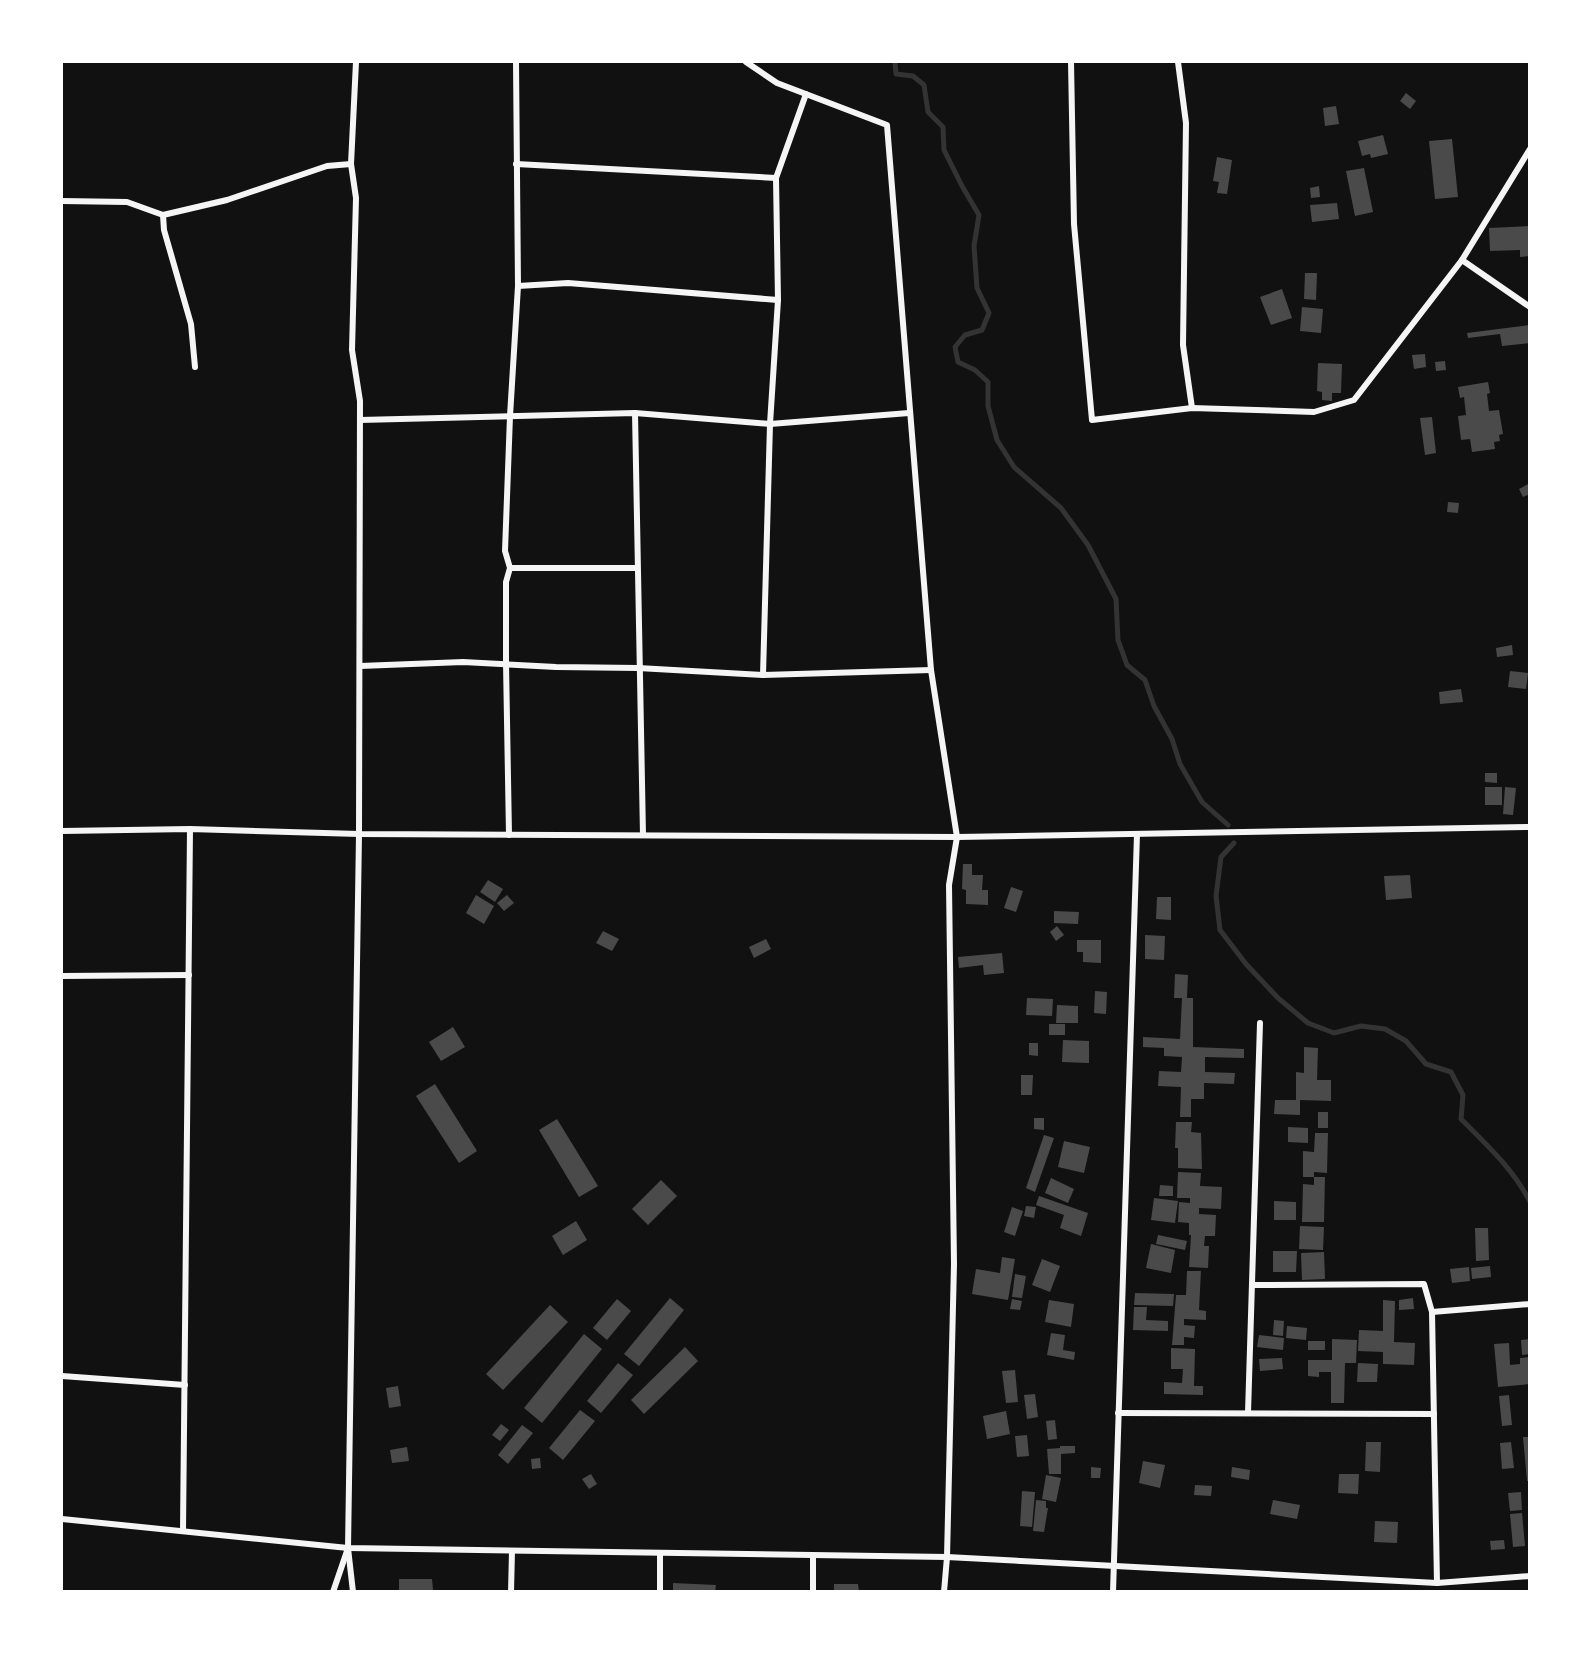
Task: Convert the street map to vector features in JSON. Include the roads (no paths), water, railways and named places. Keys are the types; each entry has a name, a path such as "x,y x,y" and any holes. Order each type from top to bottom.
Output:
{"street":[{"path":"353,1592 348,1548 360,666 360,401 352,350 356,198 351,164 356,62"},
{"path":"509,834 506,582 510,568 505,550 518,286 516,62"},
{"path":"746,62 777,83 887,125 930,670 957,837 949,885 954,1264 944,1592"},
{"path":"1071,62 1074,224 1092,420 1192,408 1314,412 1354,400 1462,260 1530,149"},
{"path":"1178,62 1186,123 1183,345 1192,408"},
{"path":"763,675 770,424 778,300 776,178 806,94"},
{"path":"62,201 127,202 164,215 227,200 327,166 351,164"},
{"path":"516,164 776,178"},
{"path":"164,215 164,230 191,324 195,367"},
{"path":"1462,260 1530,307"},
{"path":"518,286 568,283 778,300"},
{"path":"360,420 635,413 770,424 909,413"},
{"path":"635,413 638,668 643,835"},
{"path":"510,568 637,568"},
{"path":"360,666 463,662 763,675 930,670"},
{"path":"62,831 190,829 359,834 957,837 1530,827"},
{"path":"183,1531 190,829"},
{"path":"1113,1592 1137,834"},
{"path":"62,976 189,975"},
{"path":"1248,1413 1260,1023"},
{"path":"1252,1285 1424,1284 1432,1312 1437,1583"},
{"path":"1432,1312 1530,1304"},
{"path":"62,1376 185,1385"},
{"path":"1118,1413 1434,1414"},
{"path":"62,1519 348,1548 946,1557 1437,1583 1530,1576"},
{"path":"333,1592 348,1548"},
{"path":"511,1592 512,1551"},
{"path":"660,1554 660,1592"},
{"path":"813,1555 813,1592"}],"waterway":[{"path":"895,62 896,74 913,76 924,85 928,112 943,127 944,150 979,215 974,246 977,288 989,313 982,330 965,335 955,347 958,362 975,370 988,382 988,406 997,440 1014,467 1061,508 1088,545 1116,599 1118,640 1127,665 1145,680 1154,706 1172,739 1180,764 1202,802 1228,825"},
{"path":"1234,843 1221,857 1216,896 1220,930 1246,964 1278,998 1308,1023 1334,1033 1361,1026 1385,1029 1406,1041 1426,1064 1451,1072 1463,1095 1461,1119 1508,1168 1530,1202"}]}
